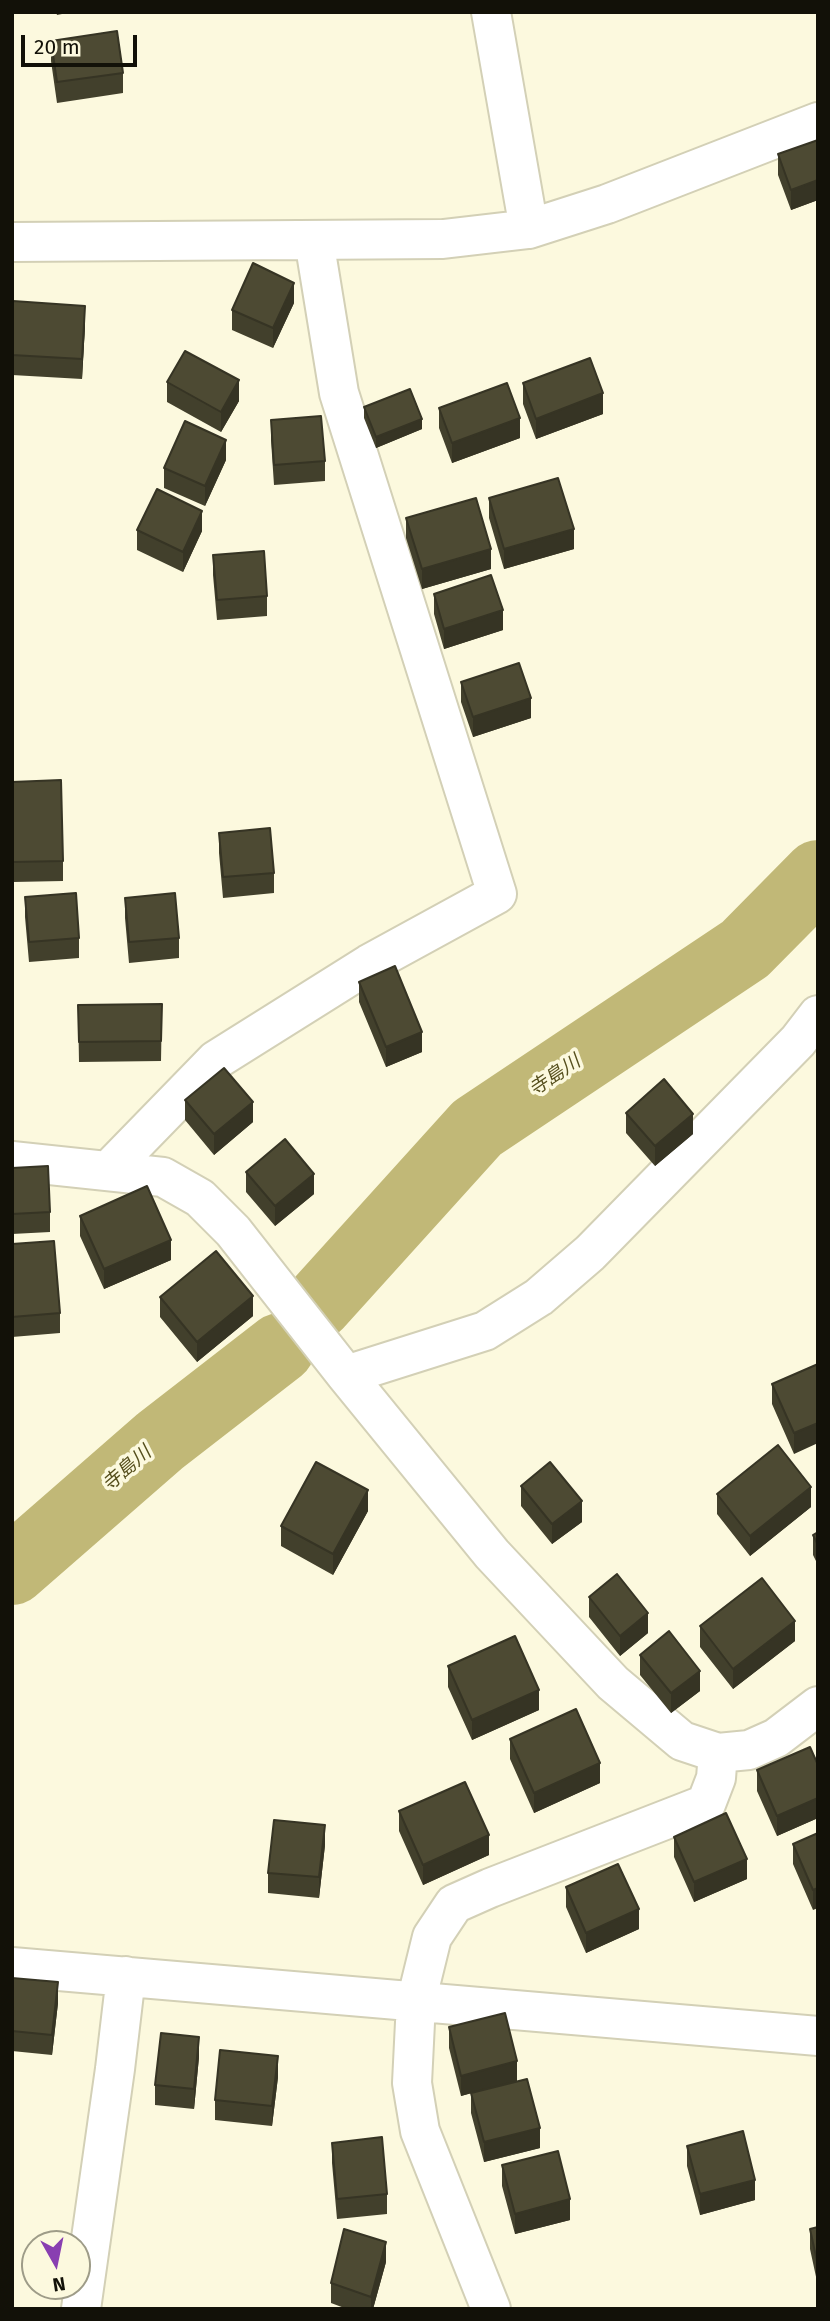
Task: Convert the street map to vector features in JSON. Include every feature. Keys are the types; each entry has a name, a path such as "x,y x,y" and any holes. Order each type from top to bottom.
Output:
{"street":[{"path":"491,12 529,229"},
{"path":"12,242 443,239 529,229 607,204 818,122"},
{"path":"109,1170 216,1060 369,964 497,894 338,393 314,240"},
{"path":"346,1375 485,1331 540,1297 628,1214 798,1041 818,1015"},
{"path":"12,1161 163,1177 200,1198 233,1231 492,1554 613,1683 682,1741 718,1753 749,1750 776,1738 816,1713"},
{"path":"491,2309 420,2131 412,2082 416,2002 432,1937 454,1904 706,1804 716,1778 718,1753"},
{"path":"12,1967 818,2036"},
{"path":"81,2309 114,2081 126,1976"}],"building":[{"path":"117,31 123,73 57,82 51,41"},
{"path":"818,140 818,180 791,190 778,154"},
{"path":"253,263 294,283 273,328 232,310"},
{"path":"13,301 85,306 82,359 12,355"},
{"path":"185,351 239,380 221,412 167,382"},
{"path":"590,358 603,393 536,419 523,383"},
{"path":"507,383 520,418 452,443 439,408"},
{"path":"410,389 422,419 376,437 364,407"},
{"path":"321,416 325,461 274,465 271,420"},
{"path":"185,421 226,440 205,486 164,468"},
{"path":"558,478 574,529 504,549 489,498"},
{"path":"157,489 202,511 183,552 137,530"},
{"path":"476,498 491,549 422,569 406,518"},
{"path":"264,551 267,596 217,600 213,555"},
{"path":"491,575 503,610 444,629 434,594"},
{"path":"519,663 531,698 473,717 461,682"},
{"path":"61,780 63,861 13,862 12,782"},
{"path":"270,828 274,873 223,877 219,833"},
{"path":"76,893 79,938 29,942 25,897"},
{"path":"175,893 179,938 129,942 125,898"},
{"path":"395,966 422,1032 386,1047 359,982"},
{"path":"162,1004 161,1041 79,1042 78,1005"},
{"path":"224,1068 253,1102 214,1134 185,1100"},
{"path":"664,1079 693,1114 655,1146 626,1113"},
{"path":"285,1139 314,1174 275,1206 246,1172"},
{"path":"48,1166 50,1212 12,1214 12,1168"},
{"path":"147,1186 171,1240 104,1269 80,1216"},
{"path":"54,1241 60,1313 12,1317 12,1244"},
{"path":"216,1251 253,1296 197,1342 160,1297"},
{"path":"818,1364 818,1423 794,1433 772,1384"},
{"path":"778,1445 811,1487 750,1536 717,1494"},
{"path":"316,1462 368,1490 333,1554 281,1526"},
{"path":"550,1462 582,1501 552,1524 521,1486"},
{"path":"818,1532 818,1545 813,1535"},
{"path":"617,1574 648,1613 620,1636 589,1597"},
{"path":"762,1578 795,1621 733,1669 700,1626"},
{"path":"669,1631 700,1671 671,1693 640,1655"},
{"path":"515,1636 539,1690 472,1720 448,1666"},
{"path":"576,1709 600,1763 534,1793 510,1739"},
{"path":"810,1747 818,1765 818,1798 777,1816 757,1770"},
{"path":"465,1782 489,1835 423,1865 399,1811"},
{"path":"726,1813 747,1859 694,1882 674,1837"},
{"path":"274,1820 325,1825 319,1877 268,1873"},
{"path":"818,1833 818,1888 813,1890 793,1844"},
{"path":"618,1864 639,1909 586,1933 566,1887"},
{"path":"12,1978 58,1982 52,2035 12,2031"},
{"path":"505,2013 517,2061 461,2076 449,2027"},
{"path":"161,2033 199,2037 194,2089 155,2085"},
{"path":"220,2050 278,2056 272,2106 215,2100"},
{"path":"527,2079 540,2128 484,2142 471,2093"},
{"path":"743,2131 755,2180 700,2194 687,2146"},
{"path":"382,2137 387,2194 337,2199 332,2143"},
{"path":"558,2151 570,2199 515,2214 502,2165"},
{"path":"818,2227 818,2266 810,2229"},
{"path":"344,2229 386,2242 371,2297 331,2283"}],"waterway":[{"name":"寺島川","path":"317,1305 477,1128 745,949 818,875"},
{"name":"寺島川","path":"12,1570 160,1441 280,1348"}]}
